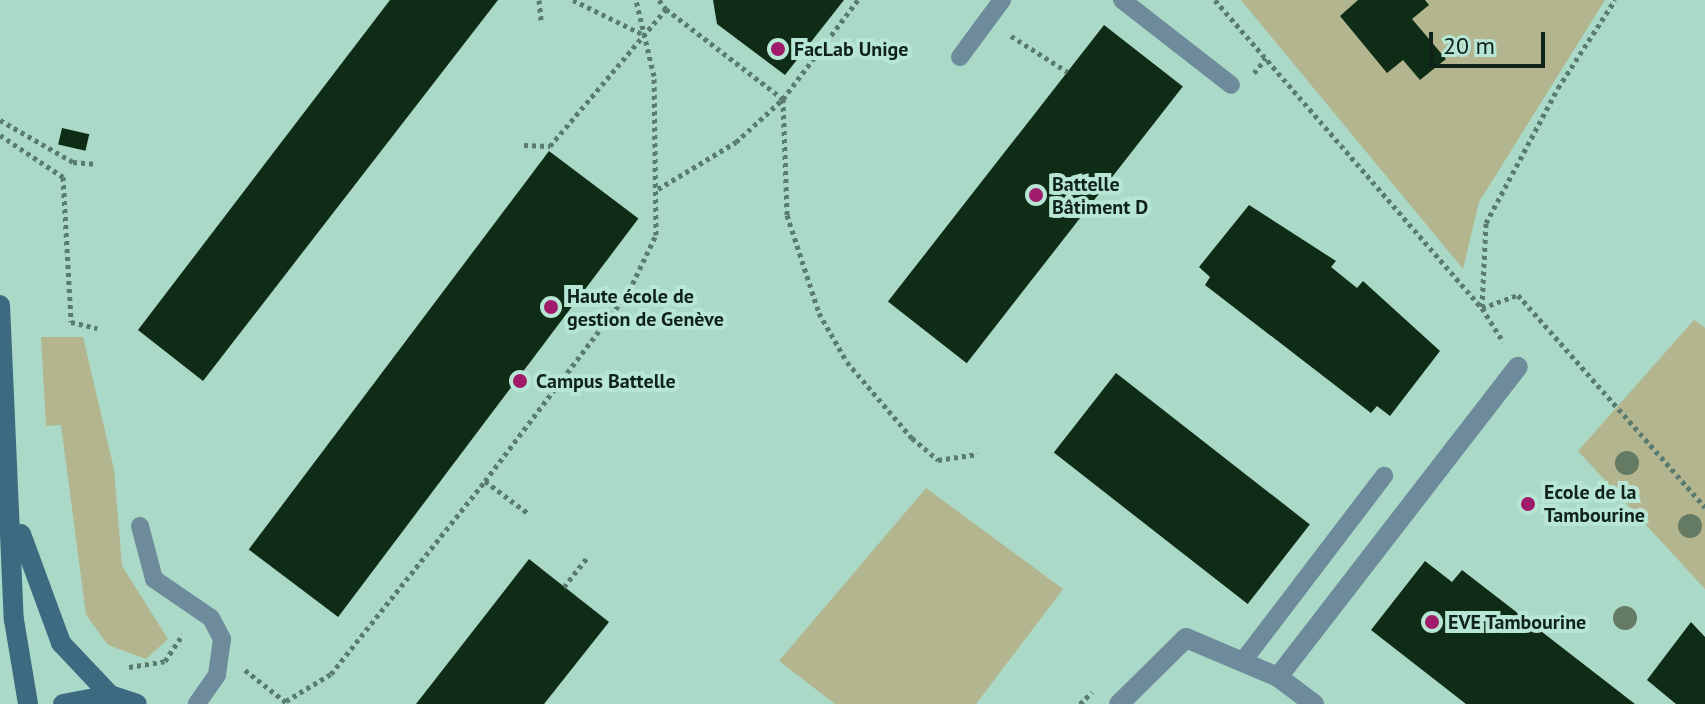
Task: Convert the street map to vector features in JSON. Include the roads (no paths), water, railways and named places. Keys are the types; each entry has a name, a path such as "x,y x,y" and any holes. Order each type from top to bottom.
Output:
{"main road":[{"path":"0,305 14,507 14,620 28,704"},
{"path":"14,507 48,619 110,695"},
{"path":"63,704 110,695 137,704"}],"street":[{"path":"1278,677 1518,367"},
{"path":"1119,704 1186,638 1278,677 1314,704"}],"lane":[{"path":"960,57 1002,0"},
{"path":"1122,0 1231,85"},
{"path":"1243,661 1384,476"},
{"path":"140,526 154,579 197,608 217,627 222,659 197,704"}],"place":[{"name":"FacLab Unige","path":"778,49"},
{"name":"Battelle Bâtiment D","path":"1036,195"},
{"name":"Haute école de gestion de Genève","path":"551,307"},
{"name":"Campus Battelle","path":"520,381"},
{"name":"Ecole de la Tambourine","path":"1528,504"},
{"name":"EVE Tambourine","path":"1432,622"}]}
